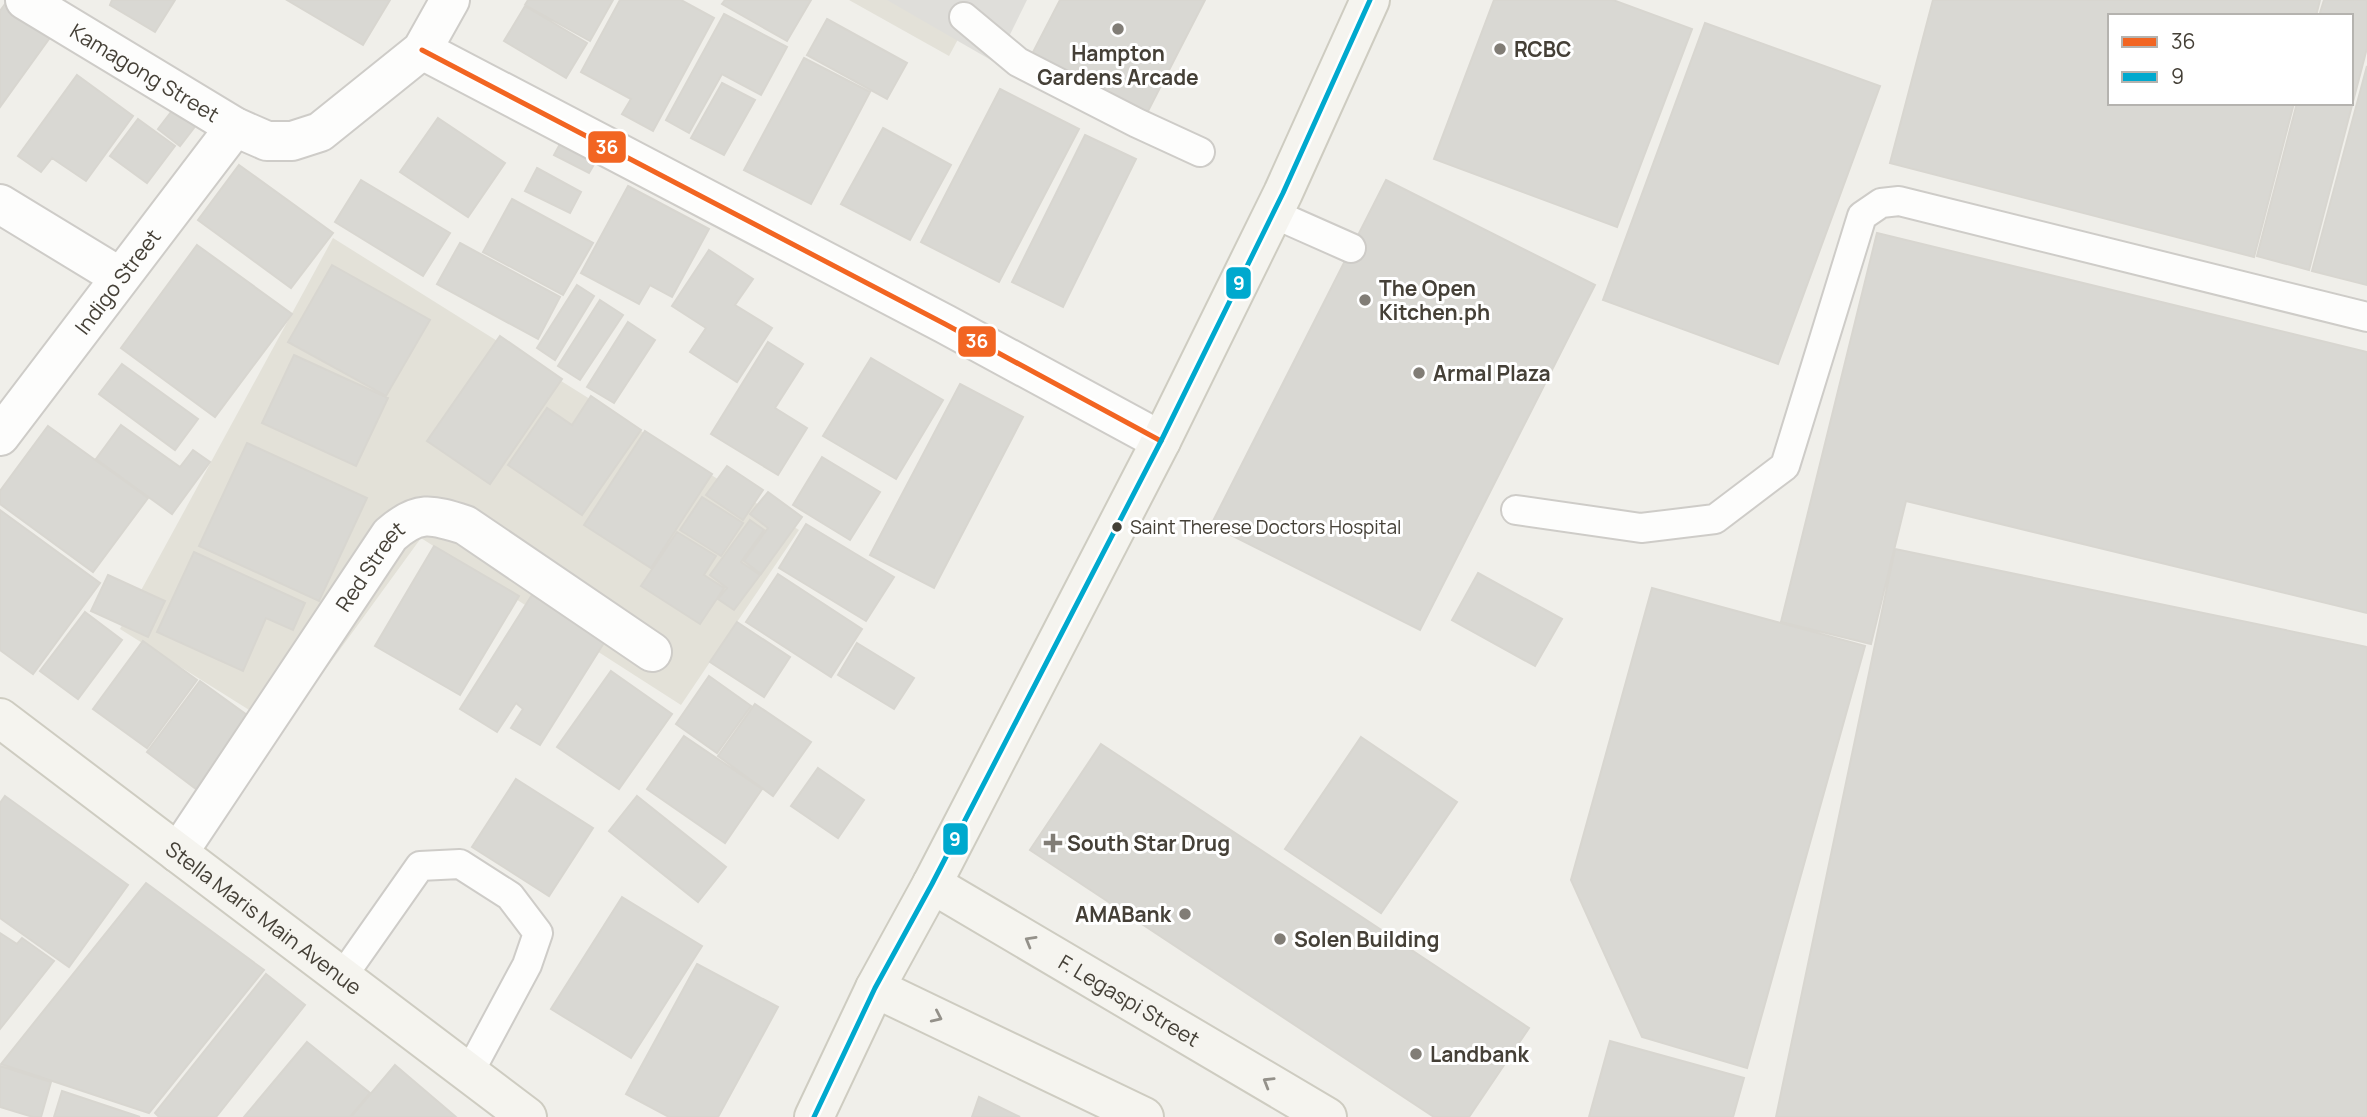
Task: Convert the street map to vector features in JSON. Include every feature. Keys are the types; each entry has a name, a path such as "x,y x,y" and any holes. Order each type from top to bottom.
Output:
{"main road":[{"path":"814,1117 875,988 932,884 1161,441 1272,212 1370,0"},
{"name":"Stella Maris Main Avenue","path":"4,730 178,853 527,1117"},
{"name":"F. Legaspi Street","path":"932,884 1327,1117"},
{"path":"875,988 1144,1117"}],"street":[{"name":"Kamagong Street","path":"25,0 251,134"},
{"path":"251,134 292,141 320,132 422,50 450,0"},
{"path":"422,50 945,324 1161,441"},
{"name":"Indigo Street","path":"0,436 120,277 251,134"},
{"path":"0,204 120,277"},
{"name":"Red Street","path":"178,853 390,535 405,522 422,515 441,517 465,525 652,652"}],"lane":[{"path":"964,17 1018,62 1200,152"},
{"path":"1516,510 1641,528 1715,519 1785,466 1861,216 1881,203 1899,201 2367,317"},
{"path":"1272,212 1351,248"},
{"path":"342,977 420,866 460,864 510,896 538,933 527,965 469,1073"}],"shaded area":[{"path":"849,0 979,0 949,56"},
{"path":"887,0 1027,0 996,63"},
{"path":"333,238 799,530 681,705 421,538 237,791 262,718 120,629"}],"building":[{"path":"8,0 54,32 0,107 0,11"},
{"path":"112,0 175,0 155,32 110,5"},
{"path":"287,0 390,0 363,45"},
{"path":"528,0 613,0 590,41 525,5"},
{"path":"620,0 681,0 714,18 653,131 622,114 631,99 581,72"},
{"path":"725,0 811,0 787,41 722,4"},
{"name":"Hampton Gardens Arcade","path":"1060,0 1205,0 1145,117 1030,58"},
{"path":"1494,0 1613,0 1692,29 1617,227 1434,159"},
{"path":"1933,0 2320,0 2316,14 2108,14 2108,105 2293,105 2254,257 1890,163"},
{"path":"2324,0 2367,0 2367,48 2353,102 2353,14 2320,14"},
{"path":"525,6 587,43 566,78 504,41"},
{"path":"724,14 787,47 761,95 722,74 689,133 666,120"},
{"path":"827,19 907,63 887,99 807,55"},
{"path":"1705,23 1880,86 1778,364 1603,300"},
{"path":"804,58 870,92 811,204 744,170"},
{"path":"2367,66 2367,285 2312,271"},
{"path":"77,75 133,116 86,181 52,158 41,172 18,156"},
{"path":"722,83 755,100 724,155 691,138"},
{"path":"1000,89 1079,129 999,282 921,242"},
{"path":"2296,105 2352,105 2309,270 2257,256"},
{"path":"175,107 197,124 180,146 158,129"},
{"path":"438,118 505,163 468,217 400,172"},
{"path":"138,119 175,146 147,183 110,156"},
{"path":"883,128 951,165 910,240 841,204"},
{"path":"1085,135 1136,159 1063,307 1012,282"},
{"path":"561,142 596,161 589,173 554,155"},
{"path":"239,165 333,233 291,288 198,220"},
{"path":"537,168 581,192 570,213 525,191"},
{"path":"361,180 450,233 423,276 335,222"},
{"name":"Armal Plaza","path":"1386,180 1595,285 1420,630 1211,525"},
{"path":"628,186 709,229 672,297 650,285 639,304 581,273"},
{"path":"512,199 593,243 563,295 483,252"},
{"path":"1877,233 2367,352 2367,613 1906,501 1871,644 1781,622"},
{"path":"460,243 560,297 538,339 437,284"},
{"path":"197,245 292,314 215,417 121,348"},
{"path":"709,250 753,279 735,305 772,328 737,382 690,352 706,328 672,306"},
{"path":"332,265 430,320 386,396 288,342"},
{"path":"577,285 594,296 555,360 537,348"},
{"path":"600,300 623,315 580,380 558,366"},
{"path":"628,322 655,340 614,403 587,387"},
{"path":"500,336 562,379 490,484 427,441"},
{"path":"768,342 803,364 775,408 807,428 778,475 711,434"},
{"path":"294,355 388,398 356,466 262,423"},
{"path":"871,358 943,400 896,479 823,436"},
{"path":"122,364 198,419 175,450 99,394"},
{"path":"960,384 1023,417 934,588 870,555"},
{"path":"591,396 641,430 582,515 508,465 547,408 572,425"},
{"path":"121,425 180,467 193,450 210,462 172,514 96,459"},
{"path":"48,426 148,498 93,572 0,504 0,491"},
{"path":"645,431 712,474 651,568 584,525"},
{"path":"247,443 367,498 319,601 199,546"},
{"path":"822,457 880,492 850,540 793,505"},
{"path":"727,466 763,490 743,520 706,495"},
{"path":"768,492 802,517 761,574 744,561 768,528 750,514"},
{"path":"702,497 743,523 721,556 680,530"},
{"path":"0,510 100,583 33,674 0,650"},
{"path":"750,520 764,530 741,562 760,575 734,610 718,599 727,588 710,575"},
{"path":"806,524 894,577 866,621 779,568"},
{"path":"677,532 716,556 704,575 724,588 700,624 641,586"},
{"path":"434,546 519,596 460,695 375,646"},
{"path":"1895,549 2367,647 2367,1117 1776,1117"},
{"path":"194,552 305,603 293,630 266,618 243,671 157,632"},
{"path":"1478,573 1562,619 1535,666 1452,620"},
{"path":"778,574 862,629 831,677 746,622"},
{"path":"108,575 165,601 148,637 91,611"},
{"path":"1652,588 1865,646 1747,1068 1642,1037 1571,880"},
{"path":"532,595 605,641 540,745 511,728 523,709 516,703 497,732 460,709"},
{"path":"85,612 122,640 78,699 40,671"},
{"path":"737,622 790,657 764,697 710,662"},
{"path":"143,641 197,680 147,748 93,709"},
{"path":"857,643 914,678 894,709 838,675"},
{"path":"611,671 672,714 619,789 557,747"},
{"path":"709,676 751,706 717,753 676,724"},
{"path":"200,681 258,723 204,795 147,752"},
{"path":"755,704 811,742 773,796 718,756"},
{"path":"684,736 762,789 725,843 647,789"},
{"path":"1361,737 1457,802 1381,913 1285,849"},
{"name":"Solen Building","path":"1101,744 1529,1028 1469,1117 1434,1117 1030,850"},
{"path":"818,768 864,800 838,838 791,806"},
{"path":"516,779 593,828 549,896 472,847"},
{"path":"5,796 128,885 69,967 0,918 0,803"},
{"path":"637,796 726,867 698,902 609,831"},
{"path":"146,883 264,970 149,1113 1,1064"},
{"path":"622,897 702,946 631,1058 551,1009"},
{"path":"0,933 17,944 22,938 54,961 0,1029"},
{"path":"697,964 778,1007 718,1117 669,1117 626,1094"},
{"path":"266,974 305,1005 216,1117 159,1117 155,1113"},
{"path":"1610,1041 1744,1078 1733,1117 1589,1117"},
{"path":"307,1042 370,1093 350,1117 244,1117"},
{"path":"395,1065 456,1117 351,1117"},
{"path":"0,1066 51,1082 41,1117 0,1107"},
{"path":"62,1091 140,1117 54,1117"},
{"path":"979,1097 1020,1117 972,1117"}],"transit line":[{"name":"9","path":"814,1117 875,988 932,884 1161,441 1283,193 1370,0"},
{"name":"36","path":"422,50 945,324 1161,441"}],"place":[{"name":"Hampton Gardens Arcade","path":"1118,29"},
{"name":"RCBC","path":"1500,49"},
{"name":"The Open Kitchen.ph","path":"1365,300"},
{"name":"Armal Plaza","path":"1419,373"},
{"name":"Saint Therese Doctors Hospital","path":"1117,527"},
{"name":"South Star Drug","path":"1053,843"},
{"name":"AMABank","path":"1185,914"},
{"name":"Solen Building","path":"1280,939"},
{"name":"Landbank","path":"1416,1054"}]}
